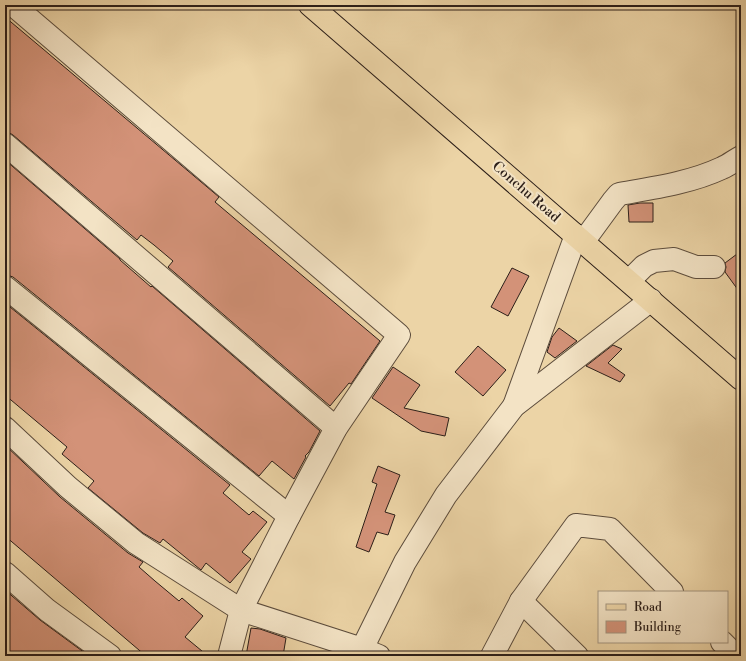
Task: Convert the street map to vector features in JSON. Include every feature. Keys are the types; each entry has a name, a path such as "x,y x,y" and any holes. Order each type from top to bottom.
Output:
{"main road":[{"name":"Conchu Road","path":"310,5 741,379"}],"street":[{"path":"13,5 399,335 336,428 289,516 240,610 229,656"},
{"path":"5,144 336,428"},
{"path":"514,406 579,238 619,194 696,178 723,168 741,157"},
{"path":"628,281 644,266 654,261 674,259 696,267 714,267"},
{"path":"5,287 289,516"},
{"path":"5,428 68,487 136,543 240,610 367,654 405,562 446,495 514,406 651,300"},
{"path":"492,656 520,601 576,525 610,529 671,591"},
{"path":"5,573 47,610 110,656"},
{"path":"520,601 577,656"},
{"path":"723,643 736,656"}],"building":[{"path":"5,17 219,197 215,202 380,341 351,384 349,383 330,406 168,267 173,261 141,235 137,240 13,135 5,132"},
{"path":"5,160 320,431 309,452 305,456 306,457 294,479 272,461 259,476 13,277 5,275"},
{"path":"653,203 653,222 629,222 628,205"},
{"path":"741,251 741,294 725,272 725,263"},
{"path":"512,268 529,276 508,316 491,307"},
{"path":"5,303 230,485 223,493 249,515 253,511 267,522 242,552 251,559 230,583 206,563 201,570 163,539 160,543 143,533 88,488 94,481 62,454 67,447 5,395"},
{"path":"559,328 577,341 555,358 547,352 552,337"},
{"path":"613,345 622,349 608,363 625,375 620,382 586,366"},
{"path":"478,346 506,370 483,396 455,372"},
{"path":"393,367 420,385 404,408 449,418 445,436 421,431 372,398"},
{"path":"5,445 60,497 128,553 143,562 139,567 155,581 179,601 182,598 203,616 185,637 208,656 146,656 5,536"},
{"path":"378,466 400,475 385,512 395,515 388,535 377,532 369,552 356,547 377,484 372,482"},
{"path":"5,590 40,620 89,656 5,656"},
{"path":"251,628 260,629 286,638 283,656 246,656"}]}
